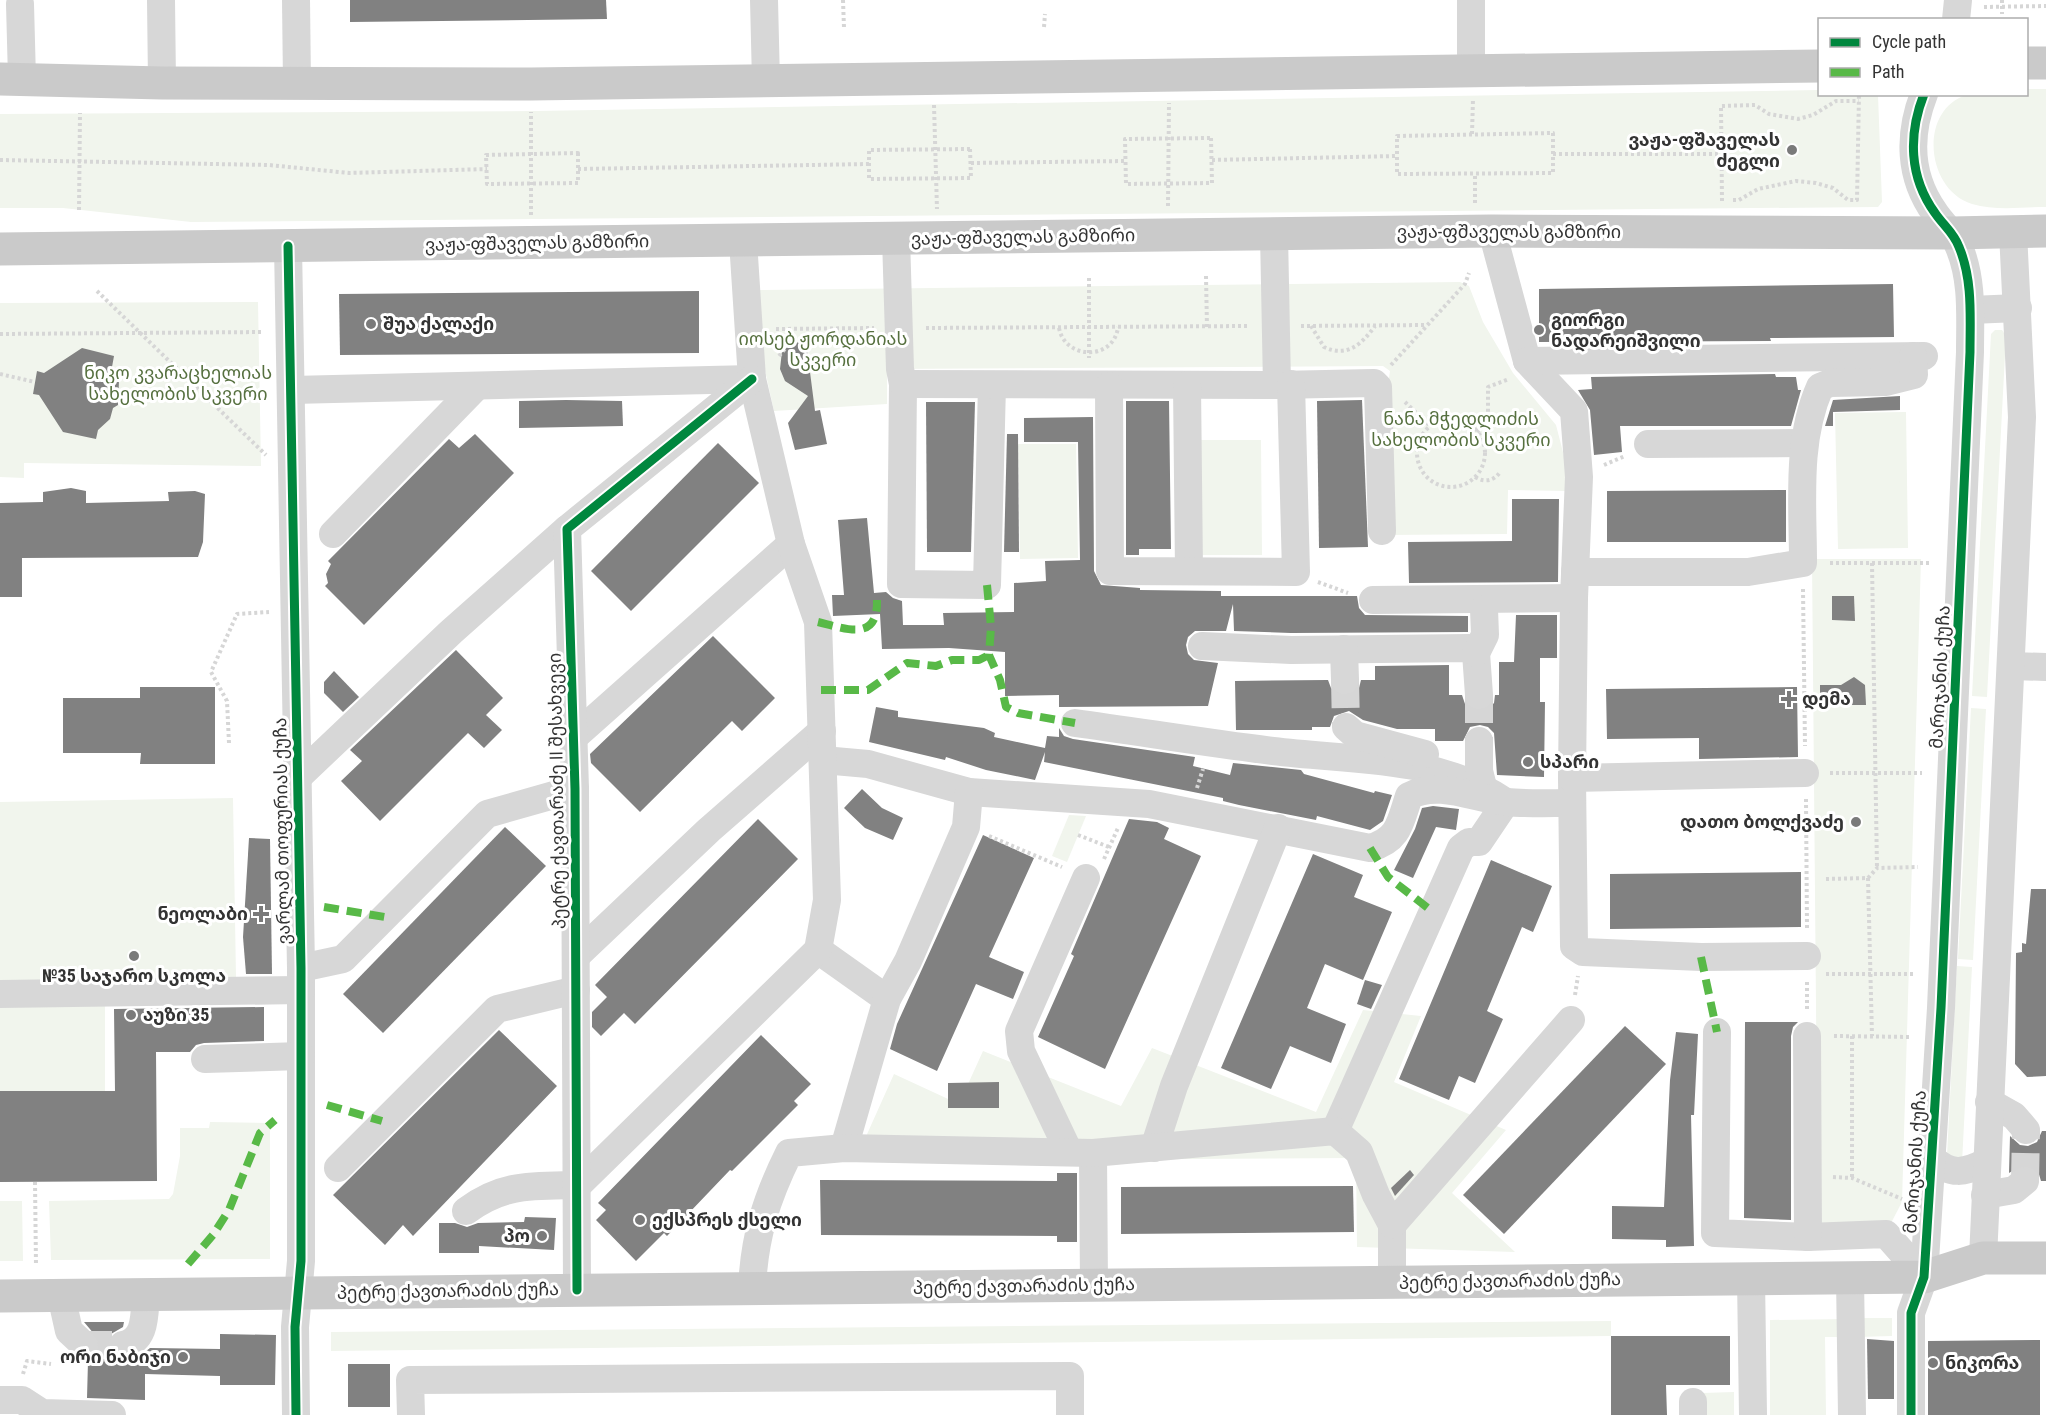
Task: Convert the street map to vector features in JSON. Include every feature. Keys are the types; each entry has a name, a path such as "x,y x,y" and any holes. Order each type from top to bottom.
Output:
{"main road":[{"path":"2028,63 2046,63"},
{"path":"11,79 297,84 766,81 1472,83 1818,66"},
{"name":"ვაჟა-ფშაველას გამზირი","path":"6,246 288,246 1275,234 1483,221 1952,233 2046,231"},
{"name":"პეტრე ქავთარაძის ქუჩა","path":"0,1296 1924,1276 1983,1258 2046,1258"}],"street":[{"path":"161,0 162,83"},
{"path":"296,0 297,84"},
{"path":"764,0 766,81"},
{"path":"1471,0 1472,83"},
{"path":"11,79 20,4"},
{"path":"1958,18 1971,4"},
{"name":"მარიჯანის ქუჩა","path":"1911,1415 1911,1313 1924,1276 1932,1158 1963,542 1971,310 1967,270 1952,233 1926,201 1914,170 1913,137 1923,96"},
{"path":"1483,221 1527,360 1574,411 1580,477 1575,585 1572,790 1574,946 1582,952 1813,965"},
{"path":"1983,1258 2011,666 2034,417 2018,308 2013,232"},
{"path":"1099,386 1110,571 1296,572 1284,385 1276,326 1275,234"},
{"path":"896,238 898,328 903,384 902,584 987,585 992,384"},
{"path":"466,1211 483,1198 509,1188 578,1185 818,950 827,900 818,622 791,544 752,379 744,241"},
{"name":"ვარლამ თოფურიას ქუჩა","path":"288,246 301,979 299,1293 295,1327 296,1415"},
{"path":"1971,310 2018,308"},
{"path":"1373,600 1748,572 1803,563 1804,443 1813,402 1820,387 1830,383 1886,382 1914,375 1919,356 1527,360"},
{"path":"292,390 752,379"},
{"path":"298,777 451,632 567,528 752,379"},
{"path":"903,384 1099,386 1374,383 1380,392 1382,531"},
{"path":"1187,385 1189,571"},
{"path":"333,534 477,386"},
{"path":"1648,444 1804,443"},
{"name":"პეტრე ქავთარაძე II შესახვევი","path":"567,528 575,789 577,1290"},
{"path":"574,737 791,544"},
{"path":"1479,695 1476,653 1485,635 1484,609"},
{"path":"1202,646 1344,649 1469,648 1476,653"},
{"path":"1344,649 1345,680"},
{"path":"2011,666 2046,667"},
{"path":"1075,723 1275,751 1417,766 1456,775"},
{"path":"1346,727 1355,735 1416,750 1438,760 1456,775 1494,795"},
{"path":"576,956 709,830 822,731"},
{"path":"1335,1131 1461,848 1469,842 1479,842 1494,795 1479,771 1479,741"},
{"path":"823,760 868,764 969,792 1129,802 1169,807 1370,848 1386,844 1396,833 1409,796 1419,790 1494,795 1815,773"},
{"path":"0,994 301,979 343,959 487,814 575,789"},
{"path":"844,1148 887,999 908,961 966,827 969,792"},
{"path":"1154,1148 1174,1086 1278,828"},
{"path":"1077,874 1019,1030 1021,1051 1081,1153 1094,1285"},
{"path":"818,950 887,999"},
{"path":"338,1168 497,1009 576,990"},
{"path":"1392,1225 1571,1020"},
{"path":"1717,1032 1715,1233 1808,1236 1886,1234 1924,1276"},
{"path":"1807,1036 1808,1236"},
{"path":"205,1059 301,1056"},
{"path":"1989,1102 2014,1116 2026,1130"},
{"path":"752,1289 756,1242 769,1193 789,1153 844,1148 1081,1153 1335,1131 1359,1152 1376,1195 1392,1225 1392,1282"},
{"path":"1932,1158 1940,1166 1955,1173 1970,1170 1986,1162"},
{"path":"1985,1195 2014,1190 2025,1181"},
{"path":"1850,1277 1852,1415"},
{"path":"1751,1278 1753,1415"},
{"path":"123,1345 138,1339 142,1331 147,1294"},
{"path":"61,1295 69,1331 84,1346"},
{"path":"411,1415 410,1380 1070,1376 1070,1415"},
{"path":"8,1403 22,1400 42,1413 111,1415"}],"path":[{"path":"843,0 844,28"},
{"path":"2002,0 2002,14"},
{"path":"1971,4 2002,7 2046,6"},
{"path":"1044,14 1044,27"},
{"path":"1472,83 1472,134"},
{"path":"1858,101 1836,101 1813,115 1798,119 1769,114 1755,105 1721,106 1720,201 1739,200 1758,189 1796,181 1816,183 1833,189 1848,200 1857,200 1859,96"},
{"path":"1168,213 1169,100"},
{"path":"934,104 937,216"},
{"path":"531,111 531,220"},
{"path":"79,210 80,113"},
{"path":"1553,133 1553,154 1553,173 1397,174 1397,136 1553,133"},
{"path":"1211,138 1212,160 1212,183 1126,184 1125,139 1211,138"},
{"path":"970,149 970,163 971,178 869,179 868,150 970,149"},
{"path":"578,153 578,169 578,183 487,184 486,155 578,153"},
{"path":"1553,154 1720,154"},
{"path":"1212,160 1397,156"},
{"path":"0,160 269,165 348,173 487,169"},
{"path":"970,163 1125,161"},
{"path":"578,169 869,164"},
{"path":"1475,173 1483,221"},
{"path":"1374,383 1465,284 1469,273"},
{"path":"1206,276 1207,327"},
{"path":"1089,278 1089,353 1099,386"},
{"path":"97,291 266,455"},
{"path":"748,329 1426,325"},
{"path":"1311,326 1324,347 1340,354 1359,345 1376,326"},
{"path":"1059,328 1066,344 1074,350 1096,353 1113,341 1118,327"},
{"path":"0,334 264,332"},
{"path":"0,375 35,382"},
{"path":"1477,432 1488,418 1488,387 1506,380"},
{"path":"1440,421 1461,421 1477,432 1484,443 1485,454 1483,465 1475,477 1458,486 1447,487 1426,477 1417,456 1423,434 1440,421"},
{"path":"1580,477 1648,444"},
{"path":"1475,477 1488,481 1496,478 1501,471"},
{"path":"1803,563 1931,563"},
{"path":"1872,563 1877,868 1868,878 1872,1036"},
{"path":"229,743 227,701 211,672 237,614 269,612"},
{"path":"1193,799 1204,766"},
{"path":"1815,773 1922,773"},
{"path":"966,827 1077,874 1100,868 1129,802"},
{"path":"1078,835 1109,847"},
{"path":"1877,868 1918,867"},
{"path":"1826,879 1868,878"},
{"path":"1571,1020 1582,952"},
{"path":"1813,965 1870,974 1914,974"},
{"path":"1807,1036 1911,1037"},
{"path":"1852,1036 1852,1178"},
{"path":"1808,1177 1852,1178 1904,1200"},
{"path":"34,1182 36,1266"}],"green space":[{"path":"2028,89 2046,89 2046,207 2009,208 1972,204 1957,196 1945,183 1937,168 1934,150 1935,133 1940,117 1951,104 1964,96 2028,96"},
{"path":"1818,90 1818,96 1878,96 1882,202 1878,207 191,222 63,208 0,208 0,114 536,111"},
{"name":"იოსებ ჟორდანიას სკვერი","path":"1460,282 1469,286 1483,322 1513,373 1556,425 1565,460 1567,491 1508,490 1507,534 1387,535 1385,406 1390,371 1383,366 887,369 887,404 774,411 760,348 759,290"},
{"name":"ნიკო კვარაცხელიას სახელობის სკვერი","path":"258,302 261,466 24,463 24,478 0,477 0,303"},
{"path":"1995,330 2002,330 2006,336 1987,697 1972,696 1991,334"},
{"path":"1906,412 1908,548 1838,549 1835,413"},
{"path":"1199,440 1261,440 1262,555 1200,555"},
{"path":"1018,444 1076,444 1078,558 1020,559"},
{"path":"1812,559 1921,559 1902,1202 1891,1223 1818,1230"},
{"path":"1971,708 1986,709 1973,960 1958,959"},
{"path":"233,798 236,978 0,983 0,802"},
{"path":"1069,815 1086,816 1067,862 1052,856"},
{"path":"1957,966 1972,967 1962,1163 1947,1155"},
{"path":"0,1004 105,1004 105,1091 0,1091"},
{"path":"1363,1010 1421,1016 1394,1082 1506,1130 1452,1193 1515,1252 1357,1247 1356,1158 855,1161 894,1074 959,1104 983,1051 1121,1106 1152,1048 1316,1112"},
{"path":"210,1122 270,1123 270,1259 51,1260 49,1201 169,1199 173,1194 180,1156 180,1128 209,1128"},
{"path":"0,1201 22,1201 23,1261 0,1261"},
{"path":"1857,1318 1892,1318 1892,1336 1857,1337"},
{"path":"1846,1319 1846,1337 1825,1337 1826,1415 1770,1415 1770,1320"},
{"path":"1611,1321 1611,1336 331,1351 331,1332"},
{"path":"1734,1392 1734,1415 1702,1415 1702,1393"}],"building":[{"path":"350,0 606,0 607,19 350,22"},
{"path":"1893,284 1894,337 1770,338 1771,341 1539,342 1539,289"},
{"path":"699,291 699,353 340,355 339,294"},
{"path":"806,341 815,411 820,410 827,444 795,450 788,423 808,396 785,381 780,369 782,351 794,343"},
{"path":"82,348 114,356 112,367 119,380 118,405 113,408 110,419 98,430 96,439 63,432 39,395 33,394 37,371 44,373"},
{"path":"1775,374 1776,377 1796,377 1798,390 1801,390 1791,426 1620,426 1622,452 1594,455 1590,410 1578,390 1592,389 1591,377"},
{"path":"1900,396 1900,410 1833,412 1833,426 1825,426 1833,400"},
{"path":"1362,400 1368,547 1319,548 1317,401"},
{"path":"519,401 622,401 623,426 519,428"},
{"path":"1126,401 1169,401 1171,549 1139,549 1139,555 1126,555"},
{"path":"926,402 975,402 971,552 927,552"},
{"path":"1093,417 1094,571 1101,585 1140,588 1140,590 1221,591 1221,596 1357,596 1359,608 1365,615 1468,616 1468,632 1234,631 1233,604 1226,631 1195,631 1188,637 1186,645 1188,654 1194,660 1218,663 1208,706 1059,707 1059,695 1005,696 1005,652 949,648 882,649 880,614 833,616 832,595 844,595 838,520 867,518 874,593 886,592 902,601 903,625 944,625 943,613 1014,612 1014,583 1046,581 1045,561 1080,560 1078,442 1024,442 1024,418"},
{"path":"475,434 514,473 364,625 325,586 328,583 326,574 331,564 328,561 449,439 459,448"},
{"path":"1007,434 1018,434 1019,552 1004,552"},
{"path":"718,443 759,483 631,611 591,571"},
{"path":"71,488 86,491 86,503 169,501 168,492 195,491 205,494 203,542 198,557 22,558 22,597 0,597 0,503 43,502 43,492"},
{"path":"1786,490 1786,542 1607,542 1607,491"},
{"path":"1512,499 1559,499 1558,582 1409,583 1408,542 1512,541"},
{"path":"1832,596 1854,596 1855,621 1832,620"},
{"path":"1516,615 1557,615 1557,658 1540,658 1540,702 1545,702 1544,777 1497,775 1494,733 1488,727 1480,725 1470,727 1463,741 1435,741 1435,729 1397,729 1363,720 1349,711 1334,716 1330,727 1312,727 1312,730 1236,730 1235,681 1328,680 1331,688 1337,694 1346,696 1359,688 1361,680 1375,680 1375,666 1449,665 1449,695 1462,695 1465,704 1472,710 1488,709 1494,703 1495,695 1499,695 1499,662 1514,662"},
{"path":"713,636 775,698 742,731 732,721 640,812 591,763 590,754"},
{"path":"456,650 503,698 486,715 502,730 484,748 468,733 380,821 341,781 362,761 350,750"},
{"path":"334,671 359,697 343,712 324,693 324,682"},
{"path":"1854,677 1865,685 1866,705 1820,705 1820,685 1841,685"},
{"path":"140,687 215,687 215,764 140,764 141,753 63,753 63,698 140,698"},
{"path":"1797,687 1798,757 1699,759 1699,738 1607,739 1606,689"},
{"path":"876,707 898,711 898,717 984,728 995,733 994,737 1045,748 1047,736 1059,737 1059,728 1064,736 1073,739 1195,757 1193,766 1230,775 1233,763 1301,770 1304,774 1374,793 1375,791 1392,795 1383,821 1370,830 1317,816 1316,820 1239,805 1223,801 1223,798 1044,762 1045,752 1035,780 986,770 946,757 945,760 869,742"},
{"path":"862,789 882,808 903,818 893,840 865,828 844,808"},
{"path":"1433,806 1459,809 1456,830 1436,827 1413,878 1394,870 1415,829 1422,808"},
{"path":"758,819 798,859 635,1024 624,1013 601,1036 592,1027 592,1012 607,997 595,985"},
{"path":"1129,819 1157,822 1169,828 1164,839 1201,856 1105,1069 1038,1037 1074,956 1071,954"},
{"path":"505,827 546,866 383,1033 343,994"},
{"path":"983,835 1034,858 989,957 1024,972 1013,999 976,984 937,1071 890,1049 897,1024"},
{"path":"249,838 270,839 272,974 246,974 243,937"},
{"path":"1313,854 1363,875 1354,897 1392,912 1363,980 1325,964 1307,1008 1346,1024 1331,1063 1290,1046 1271,1089 1221,1068"},
{"path":"1491,860 1552,886 1533,932 1522,927 1487,1011 1503,1019 1475,1083 1459,1076 1449,1100 1399,1079"},
{"path":"1801,872 1801,927 1610,929 1610,874"},
{"path":"2031,889 2046,889 2046,1076 2027,1077 2015,1064 2016,953 2022,952 2022,943 2026,944"},
{"path":"1365,980 1382,985 1371,1009 1357,1004"},
{"path":"264,1007 264,1041 204,1043 196,1045 190,1052 156,1052 157,1181 0,1182 0,1091 115,1091 114,1009"},
{"path":"1745,1022 1798,1022 1793,1027 1791,1036 1791,1220 1744,1218"},
{"path":"1625,1026 1666,1064 1504,1234 1463,1195"},
{"path":"499,1030 557,1086 413,1236 403,1225 385,1245 333,1195"},
{"path":"1676,1032 1698,1034 1694,1115 1691,1115 1694,1246 1666,1247 1666,1240 1612,1239 1612,1206 1664,1207 1670,1080"},
{"path":"761,1035 811,1084 794,1101 798,1105 732,1171 730,1170 667,1236 664,1233 636,1261 596,1220 606,1210 598,1203"},
{"path":"999,1082 999,1108 948,1108 948,1083"},
{"path":"2042,1131 2046,1131 2046,1181 2041,1181 2038,1171 2030,1165 2022,1165 2009,1173 2010,1136 2020,1145 2028,1146 2037,1142"},
{"path":"1410,1170 1414,1175 1395,1196 1391,1188"},
{"path":"1057,1173 1077,1173 1077,1242 1057,1242 1057,1236 821,1235 820,1180 1057,1181"},
{"path":"1353,1186 1354,1232 1121,1234 1121,1187"},
{"path":"525,1217 556,1218 554,1250 479,1246 479,1253 439,1253 439,1223 455,1223 467,1227 478,1223 524,1222"},
{"path":"84,1322 124,1322 123,1327 111,1334 107,1343 112,1357 121,1361 137,1358 150,1348 220,1349 220,1334 276,1335 275,1385 220,1385 220,1376 145,1374 145,1400 87,1398 88,1361 96,1356 100,1341"},
{"path":"1611,1336 1730,1336 1730,1385 1666,1385 1667,1415 1611,1415"},
{"path":"1867,1339 1894,1341 1894,1399 1868,1399"},
{"path":"2040,1340 2040,1415 1928,1415 1928,1341"},
{"path":"348,1364 390,1364 390,1407 348,1407"}],"tunnel":[{"path":"1345,680 1346,727"},
{"path":"1479,695 1479,741"},
{"path":"2025,1181 2026,1130"},
{"path":"84,1345 123,1345"}],"marked path":[{"path":"987,585 991,627 989,655 1000,680 1006,707 1018,713 1075,723"},
{"path":"818,622 850,629 866,627 872,622 876,613 877,600"},
{"path":"821,690 868,690 907,663 936,666 952,660 979,660 989,655"},
{"path":"1370,848 1388,877 1433,912"},
{"path":"324,907 385,917"},
{"path":"1701,957 1717,1032"},
{"path":"327,1105 382,1121"},
{"path":"188,1264 213,1235 229,1210 260,1133 275,1120"}],"cycle path":[{"path":"1911,1415 1911,1313 1924,1277 1941,1008 1970,352 1970,299 1967,272 1959,247 1926,199 1916,170 1915,125 1923,96"},
{"path":"288,246 301,968 301,1261 295,1327 296,1415"},
{"path":"577,1290 575,789 567,529 752,379"}],"place":[{"name":"ვაჟა-ფშაველას ძეგლი","path":"1792,150"},
{"name":"შუა ქალაქი","path":"371,324"},
{"name":"გიორგი ნადარეიშვილი","path":"1539,330"},
{"name":"დემა","path":"1789,699"},
{"name":"სპარი","path":"1528,762"},
{"name":"დათო ბოლქვაძე","path":"1856,822"},
{"name":"ნეოლაბი","path":"261,914"},
{"name":"№35 საჯარო სკოლა","path":"134,956"},
{"name":"აუზი 35","path":"131,1015"},
{"name":"ექსპრეს ქსელი","path":"640,1220"},
{"name":"პო","path":"542,1236"},
{"name":"ორი ნაბიჯი","path":"183,1357"},
{"name":"ნიკორა","path":"1933,1363"}],"park label":[{"name":"ნანა მჭედლიძის სახელობის სკვერი","path":"1461,429"}]}
